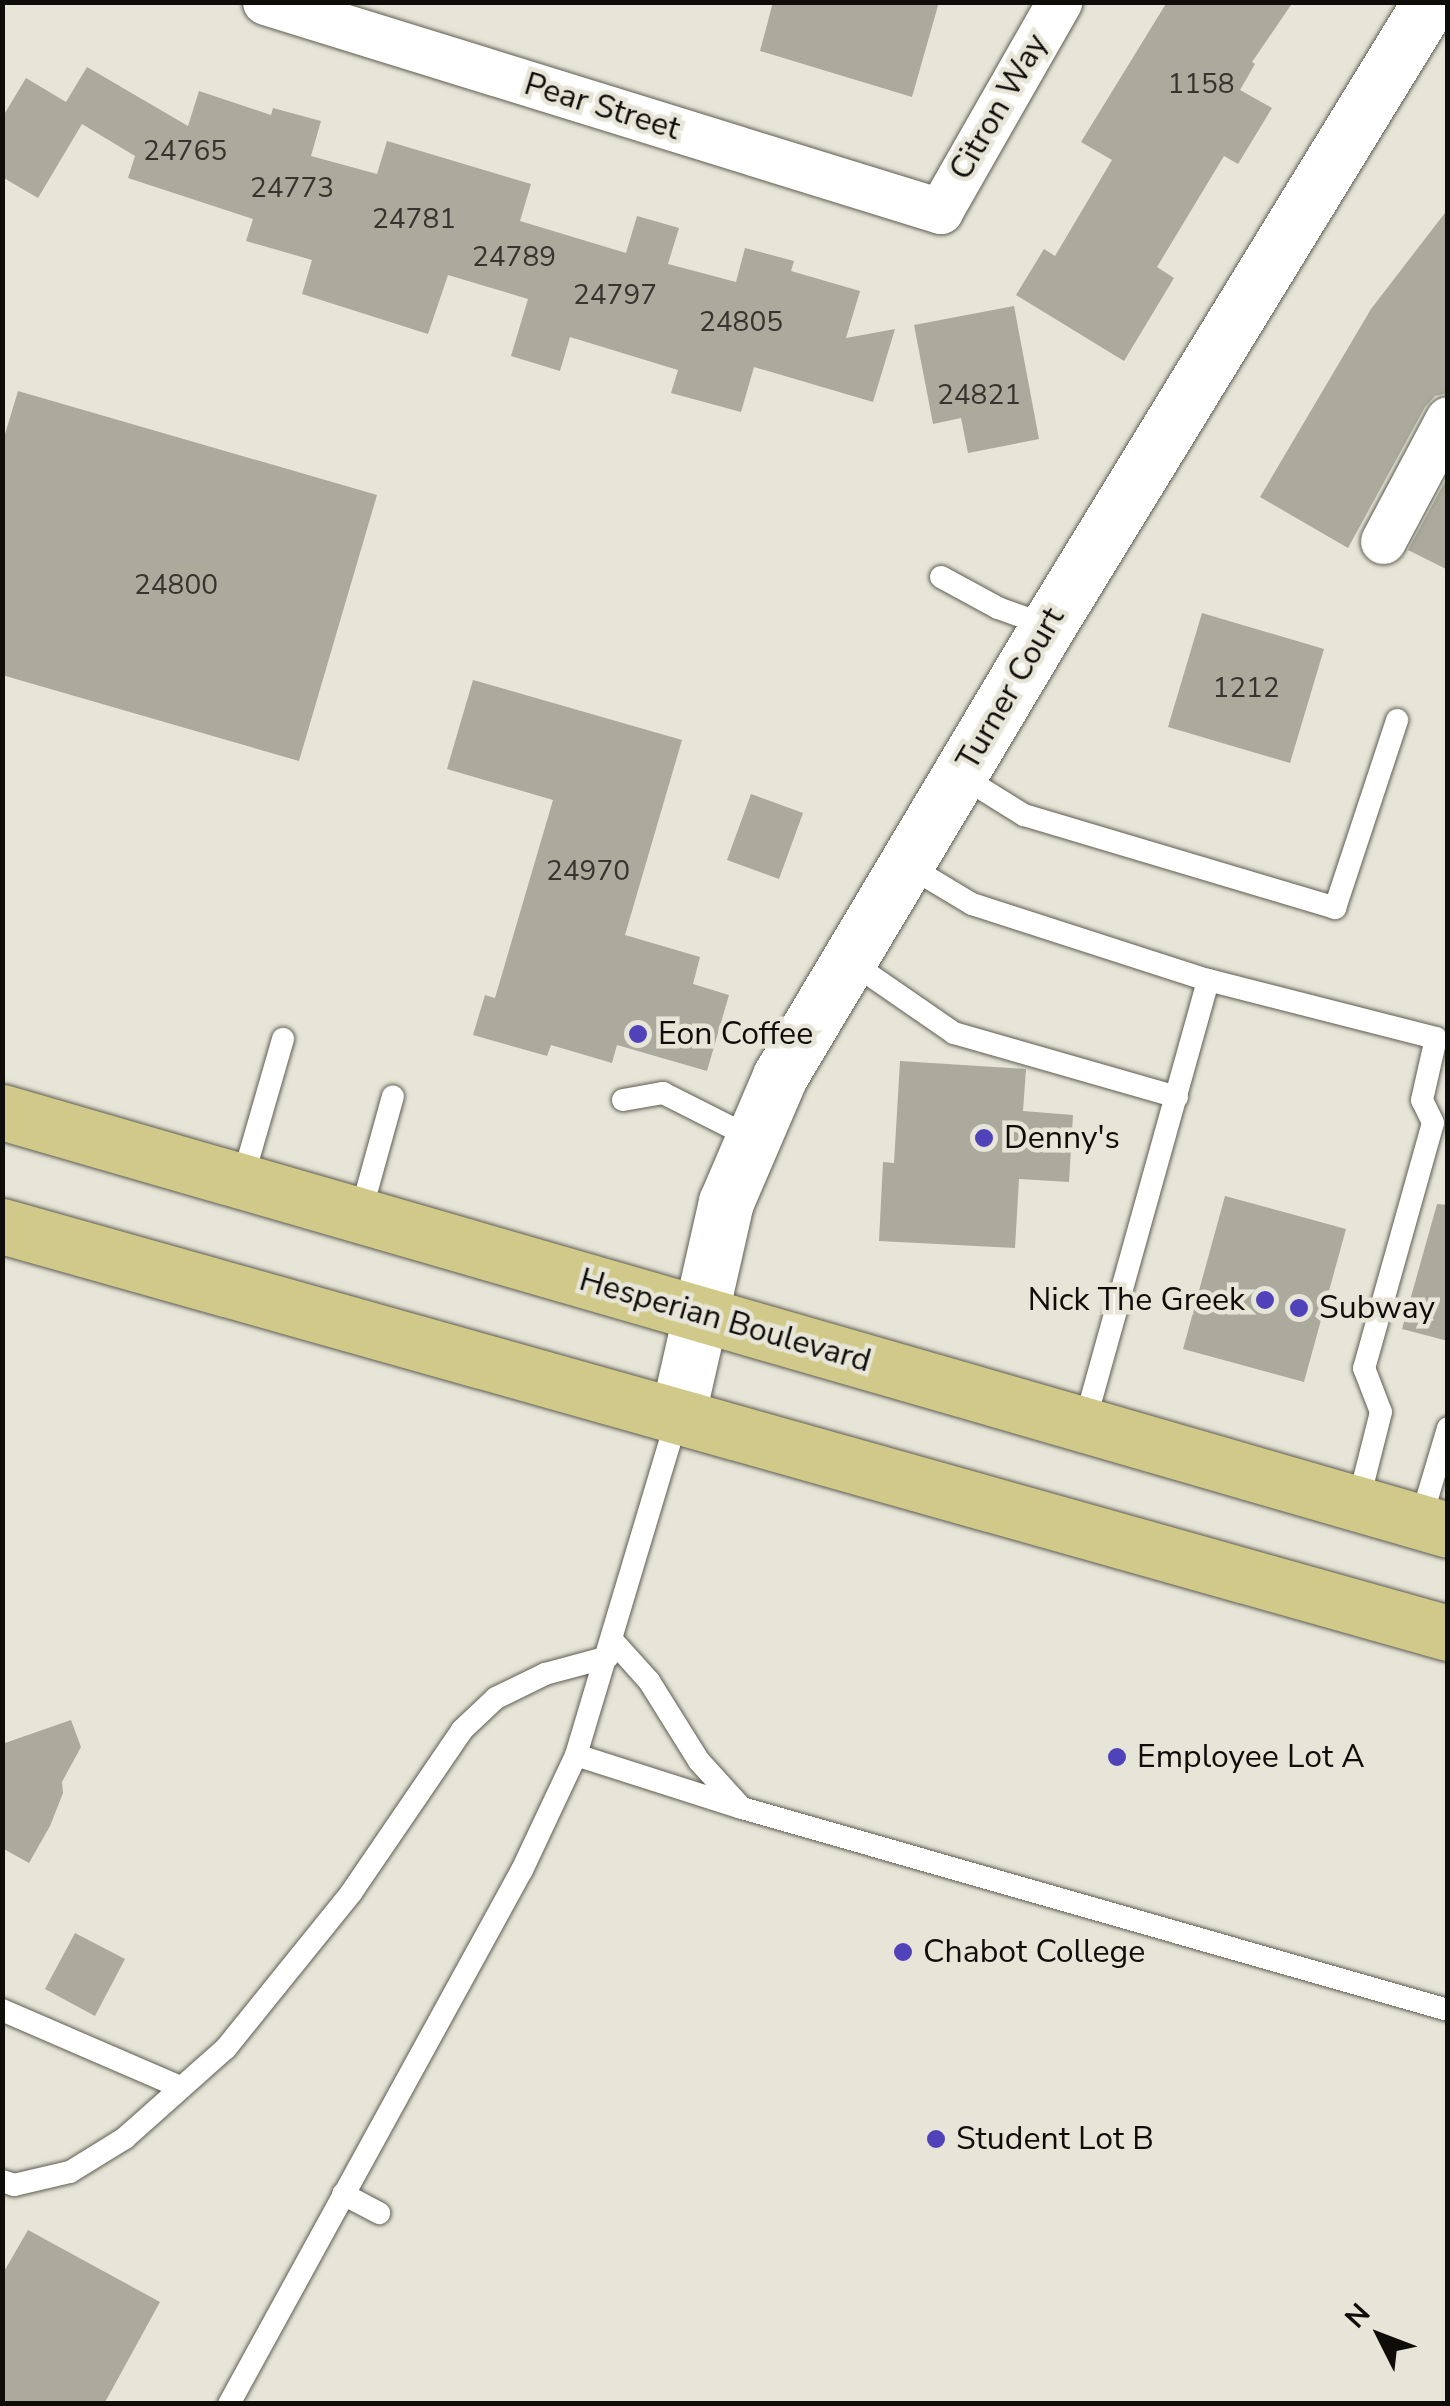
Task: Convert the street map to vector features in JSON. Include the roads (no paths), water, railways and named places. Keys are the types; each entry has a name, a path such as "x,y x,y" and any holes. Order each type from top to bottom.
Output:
{"main road":[{"name":"Hesperian Boulevard","path":"2,1112 1434,1526"},
{"path":"2,1226 587,1394 678,1413 1448,1632"}],"street":[{"name":"Pear Street","path":"265,2 940,210"},
{"name":"Citron Way","path":"940,210 1059,2"},
{"name":"Turner Court","path":"678,1413 726,1202 750,1137 780,1076 1048,626 1430,2"},
{"path":"1383,541 1448,419"}],"lane":[{"path":"941,577 998,608 1048,626"},
{"path":"960,776 1024,815 1335,908 1398,720"},
{"path":"907,865 972,904 1208,980 1442,1039 1422,1100 1432,1123 1364,1368 1381,1412 1358,1503"},
{"path":"850,962 954,1032 1176,1096"},
{"path":"1084,1425 1208,980"},
{"path":"242,1181 283,1039"},
{"path":"623,1100 663,1092 750,1137"},
{"path":"360,1215 393,1096"},
{"path":"229,2404 522,1870 576,1755 678,1413"},
{"path":"1434,1526 1448,1428"},
{"path":"610,1649 648,1681 699,1761 742,1808"},
{"path":"2,2181 14,2185 70,2172 125,2138 226,2048 350,1893 462,1730 496,1698 610,1649"},
{"path":"576,1755 742,1808 1448,2010"},
{"path":"2,2010 180,2087"},
{"path":"344,2194 378,2212"}],"place":[{"name":"Eon Coffee","path":"638,1034"},
{"name":"Denny's","path":"984,1138"},
{"name":"Nick The Greek","path":"1265,1300"},
{"name":"Subway","path":"1299,1308"},
{"name":"Employee Lot A","path":"1117,1757"},
{"name":"Chabot College","path":"903,1952"},
{"name":"Student Lot B","path":"936,2139"}]}
